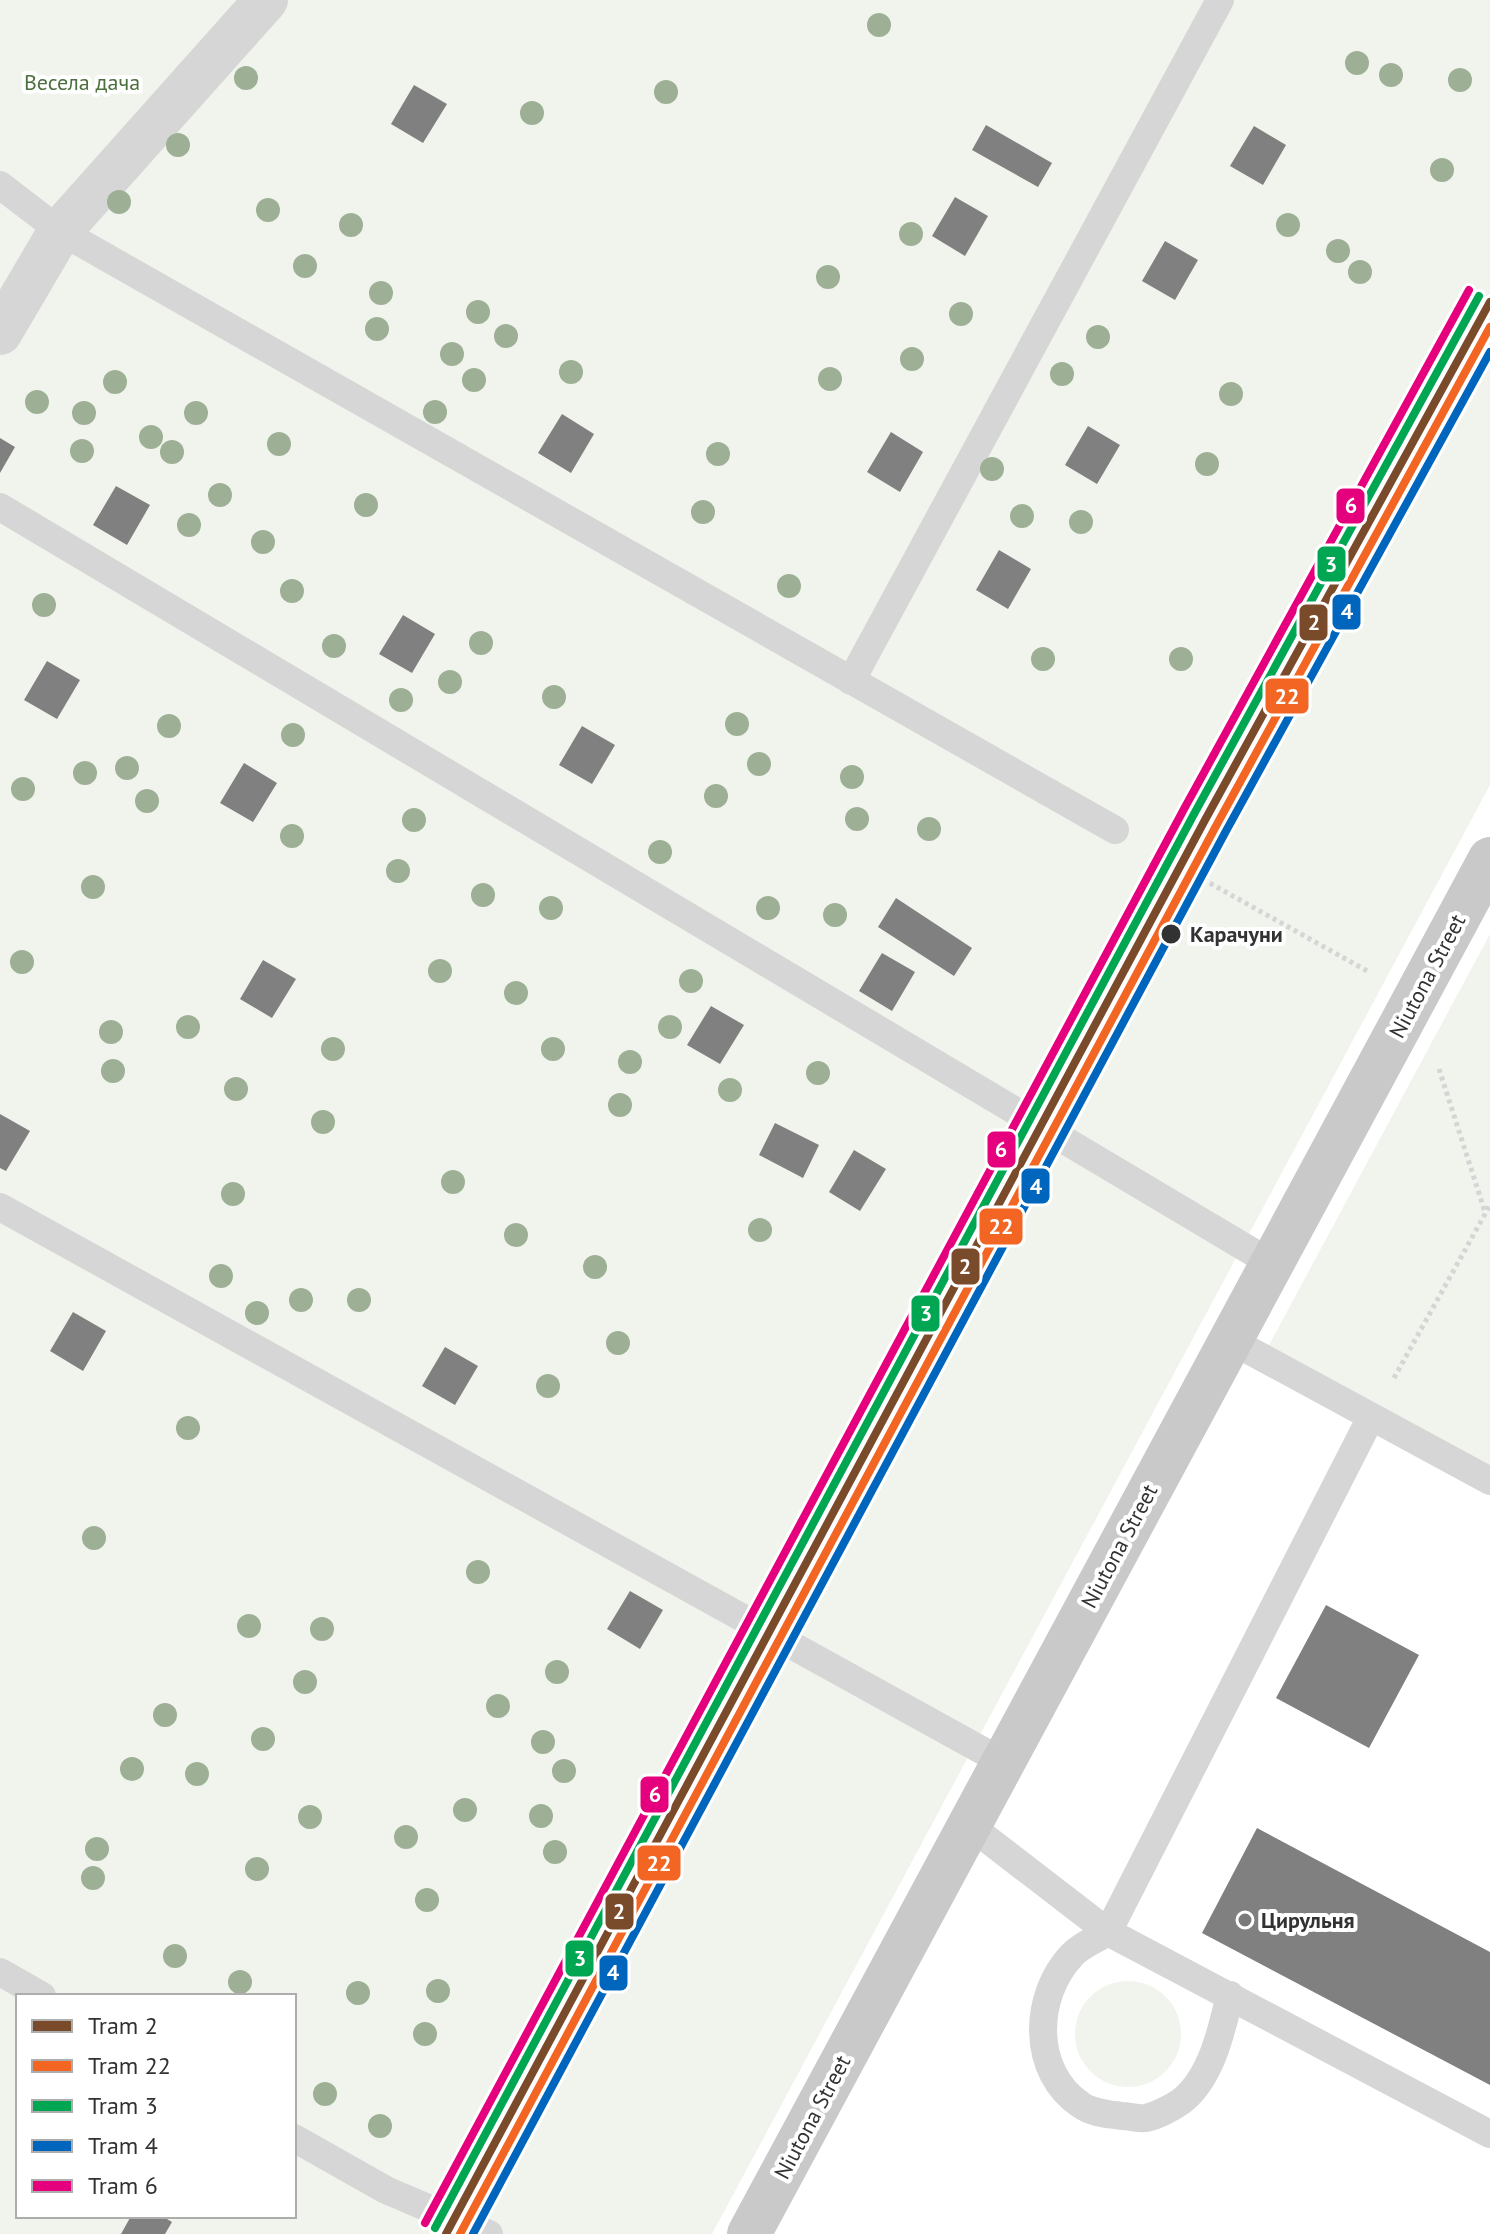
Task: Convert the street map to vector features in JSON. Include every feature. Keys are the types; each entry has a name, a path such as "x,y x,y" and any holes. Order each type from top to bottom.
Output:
{"main road":[{"name":"Niutona Street","path":"749,2234 1490,859"}],"street":[{"path":"0,333 60,231 266,0"}],"lane":[{"path":"851,681 1220,0"},
{"path":"0,185 60,231 1115,830"},
{"path":"0,507 1271,1263"},
{"path":"0,1207 1003,1762"},
{"path":"1230,1340 1490,1481"},
{"path":"1230,1995 1223,2025 1204,2074 1183,2100 1146,2118 1105,2114 1081,2105 1054,2078 1042,2041 1051,1985 1073,1953 1108,1932 1371,1417"},
{"path":"969,1825 1108,1932 1490,2134"},
{"path":"0,1972 38,1994"},
{"path":"296,2139 386,2190 489,2234"}],"path":[{"path":"1115,830 1415,997 1486,1213"},
{"path":"1371,1417 1490,1205"}],"green space":[{"name":"Весела дача","path":"0,0 1490,0 1490,785 712,2234 0,2234"},
{"path":"1490,934 1490,1469 1268,1347"},
{"path":"1128,1981 1148,1985 1165,1997 1177,2014 1181,2034 1177,2054 1165,2071 1148,2083 1128,2087 1108,2083 1091,2071 1079,2054 1075,2034 1079,2014 1091,1997 1108,1985"}],"building":[{"path":"414,85 447,104 423,143 391,124"},
{"path":"986,125 1052,163 1038,187 972,150"},
{"path":"1254,126 1286,145 1263,185 1230,166"},
{"path":"955,197 988,216 965,256 932,236"},
{"path":"1165,241 1198,260 1175,300 1142,281"},
{"path":"562,414 594,434 571,473 538,453"},
{"path":"1088,426 1120,445 1097,484 1065,465"},
{"path":"891,432 923,452 900,492 867,472"},
{"path":"0,438 15,447 0,473"},
{"path":"116,486 150,505 127,545 93,525"},
{"path":"999,550 1031,569 1008,609 976,590"},
{"path":"403,615 435,634 412,673 379,654"},
{"path":"47,661 80,680 57,719 24,700"},
{"path":"582,726 615,745 592,784 559,765"},
{"path":"244,763 277,783 253,822 220,803"},
{"path":"896,898 972,948 954,976 878,927"},
{"path":"882,953 915,972 892,1011 859,991"},
{"path":"263,960 296,979 272,1018 240,999"},
{"path":"711,1006 744,1025 720,1064 687,1045"},
{"path":"0,1114 30,1131 6,1171 0,1168"},
{"path":"775,1123 819,1145 803,1178 759,1155"},
{"path":"854,1150 886,1169 860,1211 829,1192"},
{"path":"73,1312 106,1331 83,1371 50,1351"},
{"path":"445,1347 478,1366 455,1405 422,1386"},
{"path":"630,1591 663,1610 640,1649 607,1629"},
{"path":"1326,1605 1419,1655 1369,1748 1276,1698"},
{"path":"1257,1828 1490,1952 1490,2085 1202,1933"},
{"path":"130,2218 165,2218 172,2222 165,2234 121,2234"}],"tram line":[{"name":"6","path":"425,2223 1184,809 1469,290"},
{"name":"3","path":"435,2228 1194,814 1479,296"},
{"name":"2","path":"446,2234 1205,820 1490,302"},
{"name":"22","path":"460,2234 1216,826 1490,327"},
{"name":"4","path":"473,2234 1226,831 1490,352"}],"place":[{"name":"Карачуни","path":"1171,934"},
{"name":"Цирульня","path":"1245,1920"}]}
